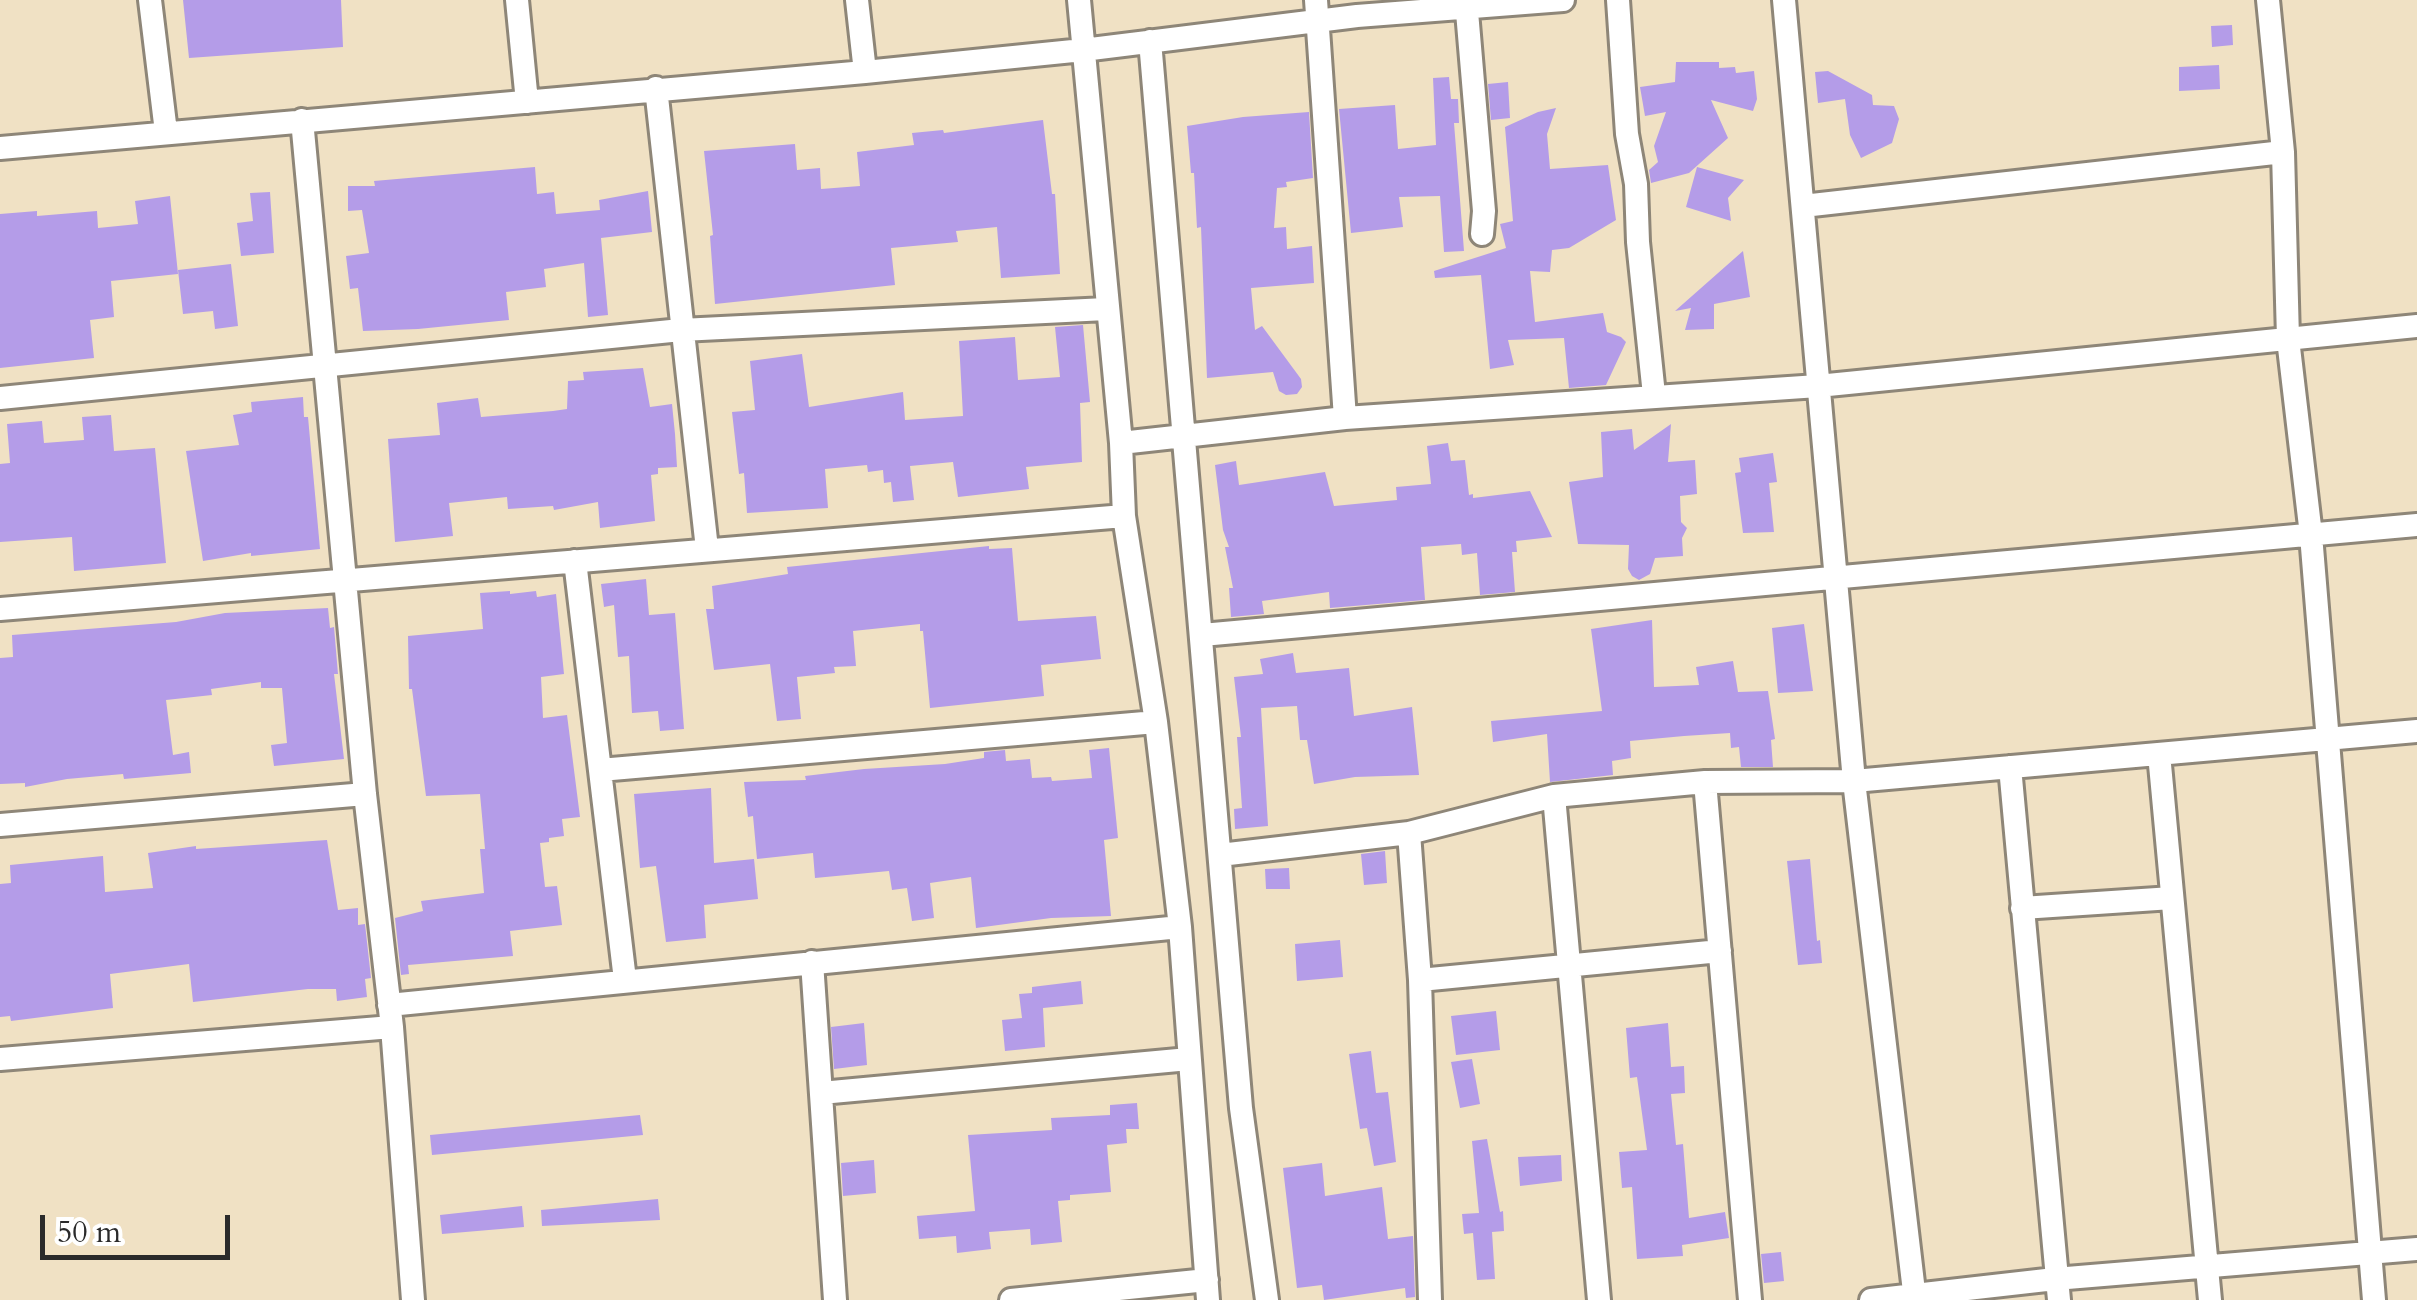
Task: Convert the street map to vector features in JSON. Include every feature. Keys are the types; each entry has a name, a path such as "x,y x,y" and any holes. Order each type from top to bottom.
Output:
{"street":[{"path":"150,0 166,132"},
{"path":"517,0 527,102"},
{"path":"857,0 865,72"},
{"path":"1011,1300 1208,1290 1180,927 1156,722 1124,516 1121,444 1079,0"},
{"path":"0,148 1083,50 1150,42 1317,10 1562,0"},
{"path":"1618,0 1627,134 1636,184 1654,395"},
{"path":"1784,0 1854,781 1915,1298"},
{"path":"2268,0 2283,152 2288,339 2311,535 2374,1300"},
{"path":"1467,5 1484,211 1482,234"},
{"path":"1317,10 1345,418"},
{"path":"1150,42 1240,1108 1267,1300"},
{"path":"656,88 707,549"},
{"path":"302,120 390,1016 413,1300"},
{"path":"1803,206 2283,152"},
{"path":"0,398 681,330 1106,309"},
{"path":"1121,444 1345,418 1818,386 2417,326"},
{"path":"0,609 1124,516"},
{"path":"1202,636 2417,526"},
{"path":"575,561 625,980"},
{"path":"600,770 1156,722"},
{"path":"1220,855 1409,832 1554,796 1705,782 1854,781 2417,731"},
{"path":"2159,754 2210,1300"},
{"path":"2010,767 2057,1290"},
{"path":"1705,782 1750,1300"},
{"path":"0,825 366,794"},
{"path":"1554,796 1599,1300"},
{"path":"1409,832 1420,980 1430,1300"},
{"path":"2022,908 2172,898"},
{"path":"0,1059 390,1016 625,980 1180,927"},
{"path":"1420,980 1720,951"},
{"path":"812,962 835,1300"},
{"path":"821,1093 1189,1059"},
{"path":"1871,1300 2057,1290 2206,1267 2417,1249"}],"building":[{"path":"183,0 341,0 343,47 189,58"},
{"path":"2232,25 2233,45 2212,47 2211,26"},
{"path":"1676,62 1719,62 1719,68 1735,67 1736,73 1754,71 1757,99 1753,111 1711,100 1728,138 1689,173 1651,183 1649,170 1658,162 1654,146 1666,112 1645,116 1640,87 1675,82"},
{"path":"2219,65 2220,89 2179,91 2179,67"},
{"path":"1828,71 1872,95 1873,105 1894,106 1899,119 1892,143 1861,158 1850,135 1845,99 1818,103 1815,72"},
{"path":"1449,77 1451,99 1458,99 1459,123 1454,123 1464,251 1444,252 1440,196 1399,197 1403,227 1351,233 1339,109 1395,105 1398,149 1436,145 1433,78"},
{"path":"1508,82 1510,118 1491,120 1488,84"},
{"path":"1556,108 1547,134 1550,169 1608,165 1616,220 1569,248 1552,250 1550,272 1530,271 1535,322 1603,313 1607,332 1626,342 1606,385 1569,388 1564,338 1508,340 1514,365 1490,369 1481,275 1435,278 1434,271 1506,248 1500,224 1513,221 1505,127"},
{"path":"1309,112 1313,178 1286,182 1287,187 1277,188 1274,228 1286,227 1287,249 1312,246 1314,283 1251,288 1255,330 1262,326 1301,379 1302,387 1297,394 1286,395 1279,391 1273,372 1207,378 1201,227 1197,228 1187,126"},
{"path":"1043,120 1055,194 1060,274 1001,278 997,227 956,231 958,242 891,248 895,285 715,304 704,151 795,144 797,170 820,168 821,189 860,186 857,152 914,145 912,133 944,133"},
{"path":"535,167 537,194 554,192 556,214 600,210 599,200 648,191 652,232 601,238 608,315 588,317 584,263 544,269 546,287 506,292 509,320 363,331 358,288 350,289 346,256 369,253 362,210 348,211 348,186"},
{"path":"1697,167 1744,180 1728,198 1731,221 1686,207"},
{"path":"270,192 274,253 241,256 237,223 253,221 250,193"},
{"path":"170,196 178,274 111,281 114,317 90,320 94,358 0,368 0,214 37,211 37,216 97,211 98,228 138,224 135,201"},
{"path":"1743,251 1750,297 1714,304 1714,329 1685,330 1691,308 1675,311"},
{"path":"231,264 238,326 215,329 213,311 183,314 178,270"},
{"path":"1083,325 1090,402 1080,403 1082,462 1026,467 1029,489 958,497 953,462 910,466 914,500 893,502 891,482 884,483 883,470 868,472 867,465 825,469 828,508 747,513 732,412 755,410 750,361 802,354 809,407 903,392 905,420 963,416 959,341 1015,337 1018,380 1060,377 1055,327"},
{"path":"643,368 650,407 672,404 675,434 677,467 658,468 658,474 651,475 655,521 600,528 598,502 554,510 553,506 508,509 507,497 449,503 453,536 395,542 388,439 440,435 437,403 478,398 481,417 567,409 568,381 584,380 583,372"},
{"path":"303,397 320,549 251,553 203,561 186,451 239,445 233,415 252,412 251,402"},
{"path":"111,415 114,451 155,448 166,563 74,571 72,537 0,542 0,464 10,463 7,424 42,421 44,443 84,440 82,417"},
{"path":"1671,424 1668,462 1695,460 1697,494 1680,496 1681,522 1687,528 1682,538 1683,556 1655,558 1650,574 1639,580 1628,569 1629,545 1578,544 1569,482 1603,477 1601,432 1632,429 1634,450"},
{"path":"1448,443 1451,461 1465,460 1469,495 1473,494 1473,498 1530,491 1552,537 1516,541 1517,552 1512,552 1515,592 1480,595 1477,553 1462,555 1461,544 1421,547 1425,600 1330,608 1329,592 1262,601 1264,614 1231,617 1229,588 1233,588 1225,547 1229,547 1223,530 1215,465 1236,461 1239,485 1325,472 1334,506 1397,500 1396,487 1431,484 1427,446"},
{"path":"1773,453 1777,482 1769,483 1774,532 1743,533 1735,473 1741,472 1739,458"},
{"path":"989,546 1012,548 1018,621 1096,616 1101,659 1041,665 1044,696 930,708 920,624 853,631 856,666 834,667 835,673 797,677 801,719 777,721 770,664 714,670 706,609 714,609 712,586 788,574 787,567"},
{"path":"646,579 649,615 675,613 684,729 660,731 658,711 632,713 629,656 618,657 614,605 604,607 601,584"},
{"path":"536,591 537,597 556,594 564,674 541,677 543,718 567,715 580,817 562,819 564,836 540,843 545,887 557,886 562,925 510,931 513,956 408,965 409,974 401,975 395,918 423,911 421,901 484,893 480,849 485,849 480,794 426,796 409,689 408,636 483,629 480,593"},
{"path":"328,608 330,628 334,627 338,674 334,674 344,759 274,766 271,745 287,743 282,688 261,688 261,682 211,689 212,695 166,700 173,755 189,752 191,773 124,779 123,774 25,787 25,783 0,784 0,658 13,657 12,635 176,622 225,613"},
{"path":"1652,620 1654,687 1699,685 1696,667 1733,661 1738,692 1768,691 1775,739 1771,740 1773,767 1741,767 1739,747 1731,748 1730,733 1684,736 1630,741 1631,758 1612,761 1613,775 1550,782 1547,734 1493,742 1491,721 1602,711 1591,629"},
{"path":"1804,624 1813,691 1778,693 1772,628"},
{"path":"1293,653 1296,673 1349,668 1354,716 1412,707 1419,775 1355,777 1314,784 1307,740 1300,740 1297,706 1261,708 1268,826 1235,829 1234,809 1242,808 1237,737 1241,737 1234,677 1263,674 1260,659"},
{"path":"1109,748 1118,838 1104,840 1111,916 1051,918 976,928 971,877 930,883 934,918 912,921 907,888 892,890 889,871 815,878 813,853 757,859 753,816 748,817 744,782 806,780 805,776 864,769 945,764 984,758 984,752 1005,750 1006,761 1030,759 1032,778 1092,778 1089,750"},
{"path":"711,788 714,863 754,859 758,899 704,905 706,938 666,942 656,866 640,868 634,794"},
{"path":"327,840 338,910 358,908 358,925 365,924 371,978 365,979 367,997 337,1001 336,989 308,989 193,1002 189,964 110,974 113,1008 11,1021 10,1016 0,1017 0,884 11,883 10,865 103,856 105,892 153,888 148,853 196,846"},
{"path":"1385,851 1387,883 1364,885 1361,854"},
{"path":"1810,859 1822,963 1798,965 1787,861"},
{"path":"1289,868 1290,889 1266,889 1265,869"},
{"path":"1340,940 1343,977 1297,981 1295,944"},
{"path":"1081,981 1083,1004 1043,1008 1045,1047 1005,1051 1002,1020 1022,1018 1019,994 1032,993 1032,987"},
{"path":"1496,1011 1500,1050 1456,1055 1451,1016"},
{"path":"864,1023 867,1065 834,1069 831,1027"},
{"path":"1668,1023 1671,1067 1684,1066 1685,1093 1671,1094 1676,1145 1683,1144 1689,1218 1725,1212 1729,1238 1682,1245 1683,1256 1637,1259 1632,1187 1622,1188 1619,1152 1647,1150 1637,1077 1630,1078 1626,1028"},
{"path":"1371,1051 1376,1093 1388,1092 1396,1162 1374,1166 1367,1128 1360,1129 1349,1054"},
{"path":"1472,1059 1480,1104 1460,1108 1451,1062"},
{"path":"1137,1103 1139,1129 1126,1129 1127,1143 1107,1145 1111,1192 1070,1195 1070,1200 1058,1201 1062,1242 1031,1245 1030,1229 989,1232 991,1249 957,1253 956,1236 919,1239 917,1216 975,1211 968,1135 1052,1130 1051,1118 1110,1115 1110,1105"},
{"path":"640,1115 643,1135 432,1155 430,1135"},
{"path":"1487,1139 1504,1231 1492,1232 1495,1279 1477,1280 1473,1233 1464,1234 1462,1214 1479,1213 1472,1141"},
{"path":"1561,1155 1562,1181 1520,1186 1518,1157"},
{"path":"874,1160 876,1193 843,1196 841,1163"},
{"path":"1322,1163 1325,1196 1382,1187 1388,1239 1413,1236 1415,1297 1406,1298 1405,1288 1324,1300 1322,1285 1297,1288 1283,1168"},
{"path":"658,1199 660,1220 542,1226 541,1210"},
{"path":"522,1206 524,1227 442,1234 440,1215"},
{"path":"1781,1252 1784,1281 1764,1283 1761,1254"}]}
